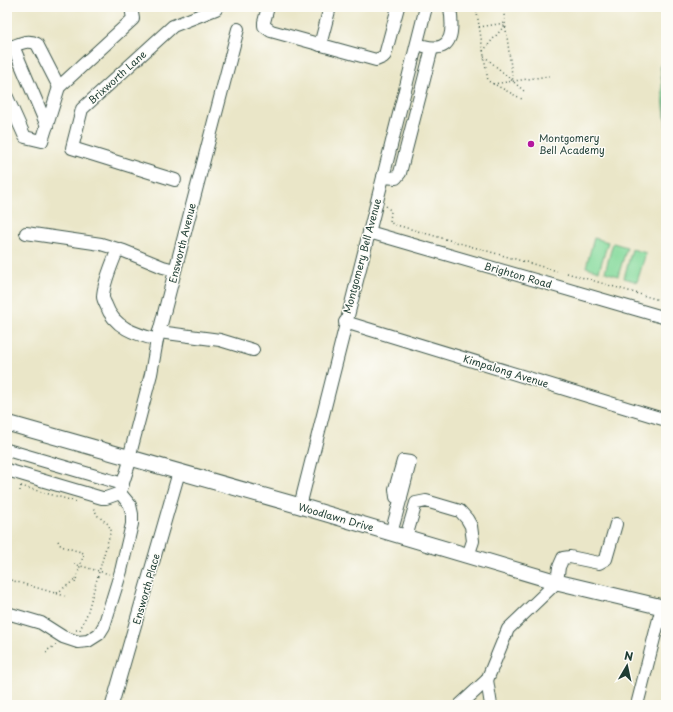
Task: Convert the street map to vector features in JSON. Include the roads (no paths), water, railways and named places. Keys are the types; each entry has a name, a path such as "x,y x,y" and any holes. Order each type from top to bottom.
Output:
{"main road":[{"name":"Woodlawn Drive","path":"7,423 300,506 557,582 664,607"}],"street":[{"path":"7,96 25,137 42,141 59,87 133,19 131,7"},
{"name":"Brixworth Lane","path":"175,180 72,148 80,115 82,109 173,26 216,9 217,7"},
{"path":"268,7 264,22 264,26 267,29 370,59 380,59 384,55 398,7"},
{"path":"320,45 330,7"},
{"name":"Montgomery Bell Avenue","path":"300,506 345,322 426,7"},
{"path":"417,44 432,48 439,48 443,45 449,38 452,28 450,10"},
{"name":"Ensworth Avenue","path":"121,489 151,374 158,336 238,29"},
{"path":"47,126 10,48 26,41 32,41 37,44 59,87"},
{"path":"383,177 396,178 400,173 432,48"},
{"name":"Brighton Road","path":"369,232 666,318"},
{"path":"26,233 101,244 175,270"},
{"path":"118,249 108,272 103,297 109,314 122,326 137,334 220,340 253,350"},
{"name":"Kimpalong Avenue","path":"345,322 666,420"},
{"path":"7,450 121,489 130,505 132,514 132,524 121,571 104,626 99,634 88,640 78,642 63,636 41,623 7,613"},
{"path":"7,470 102,498 106,498 121,489"},
{"name":"Ensworth Place","path":"112,705 179,472"},
{"path":"391,533 400,499"},
{"path":"406,537 416,503 426,501 445,506 460,511 471,526 473,542 468,556"},
{"path":"460,705 487,680 508,629 557,582 559,567 563,558 570,557 599,564 606,559 616,524"},
{"path":"637,705 664,607"},
{"path":"487,680 491,705"}],"place":[{"name":"Montgomery Bell Academy","path":"531,144"}]}
